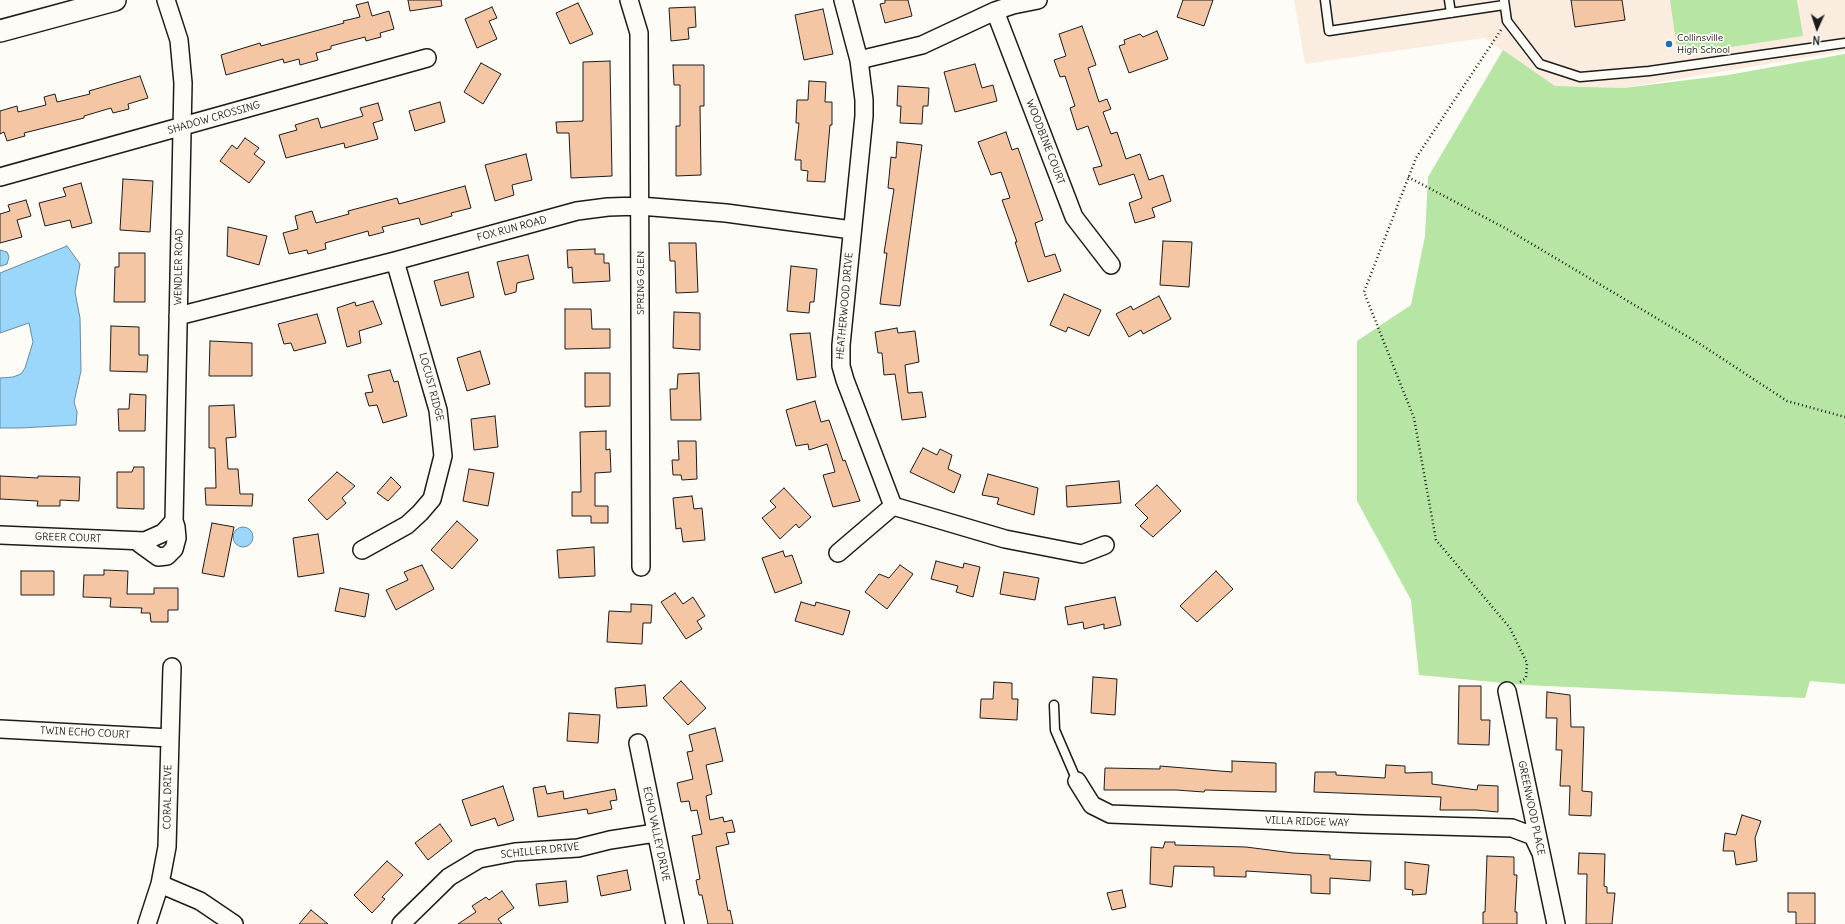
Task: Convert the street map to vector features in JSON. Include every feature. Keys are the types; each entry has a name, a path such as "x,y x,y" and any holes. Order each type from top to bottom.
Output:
{"street":[{"path":"0,31 115,0"},
{"name":"WENDLER ROAD","path":"166,0 179,40 183,83 178,316 168,527"},
{"name":"SPRING GLEN","path":"629,0 639,33 642,567"},
{"name":"HEATHERWOOD DRIVE","path":"844,0 859,60 864,100 864,116 852,230 841,366 893,506"},
{"path":"859,60 922,45 995,11 1013,5 1038,0"},
{"name":"WOODBINE COURT","path":"995,11 1074,217 1111,265"},
{"name":"SHADOW CROSSING","path":"0,177 427,58"},
{"name":"FOX RUN ROAD","path":"178,316 395,261 577,211 608,207 640,206 726,213 852,230"},
{"name":"LOCUST RIDGE","path":"362,550 407,525 420,513 432,499 443,456 442,433 438,410 395,261"},
{"path":"838,553 893,506 1005,539 1082,554 1105,544"},
{"name":"GREER COURT","path":"0,535 145,541 168,527"},
{"name":"CORAL DRIVE","path":"147,924 160,884 167,847 172,667"},
{"name":"GREENWOOD PLACE","path":"1507,692 1556,924"},
{"name":"TWIN ECHO COURT","path":"0,729 170,738"},
{"name":"ECHO VALLEY DRIVE","path":"638,743 655,833 675,924"},
{"name":"VILLA RIDGE WAY","path":"1077,781 1092,805 1110,814 1512,828 1533,836 1540,851"},
{"name":"SCHILLER DRIVE","path":"401,924 449,877 479,859 515,852 578,848 610,840 655,833"},
{"path":"160,884 200,901 234,924"}],"lane":[{"path":"1325,0 1329,31 1451,13 1504,2 1507,21 1540,64 1580,77 1649,71 1845,43"},
{"path":"1450,0 1451,13"},
{"path":"1054,704 1055,730 1077,781"}],"path":[{"path":"1507,21 1416,158 1364,292 1414,418 1436,540 1510,628 1527,663 1526,678 1507,692"},
{"path":"1408,177 1505,228 1700,344 1787,402 1845,417"}],"shaded area":[{"name":"Collinsville High School","path":"1294,0 1845,0 1845,51 1624,88 1555,86 1484,38 1305,64"}],"green space":[{"path":"1670,0 1797,0 1803,36 1678,55"},
{"path":"1503,50 1555,86 1624,88 1728,75 1845,54 1845,684 1810,681 1805,698 1526,685 1419,675 1411,600 1357,501 1357,341 1411,305 1425,236 1428,177"}],"water":[{"path":"67,246 80,264 75,292 80,318 81,371 74,402 77,412 76,425 0,428 0,378 13,377 21,374 25,368 33,342 29,323 0,333 0,273"},
{"path":"0,250 7,252 9,257 7,264 1,266 0,266"},
{"path":"243,527 250,530 253,537 250,544 243,547 236,544 233,537 236,530"}],"building":[{"path":"408,0 441,0 442,6 410,11"},
{"path":"885,0 908,0 912,16 885,23 880,4 885,3"},
{"path":"1183,0 1213,0 1204,26 1177,17"},
{"path":"1571,0 1622,0 1625,20 1575,27"},
{"path":"368,2 372,16 389,11 394,29 380,33 381,37 366,41 365,37 331,46 331,49 316,53 318,60 300,65 299,59 284,63 283,59 226,75 221,55 260,43 261,46 344,23 343,21 360,17 356,5"},
{"path":"578,3 593,34 570,44 556,13"},
{"path":"492,7 497,18 489,21 497,39 477,48 465,19"},
{"path":"695,7 696,27 688,28 689,39 671,41 669,8"},
{"path":"823,9 833,54 804,60 795,15"},
{"path":"1082,26 1096,65 1088,68 1099,102 1107,99 1111,109 1103,112 1111,134 1117,132 1126,159 1140,154 1149,180 1163,175 1171,201 1152,208 1155,217 1135,223 1129,203 1142,198 1134,174 1099,185 1093,168 1102,166 1088,126 1077,130 1070,108 1075,106 1065,76 1060,77 1054,60 1066,56 1059,34"},
{"path":"1157,31 1168,59 1129,73 1119,46 1125,44 1124,40 1140,34 1143,37"},
{"path":"610,61 612,176 571,178 569,133 557,133 556,122 583,121 583,62"},
{"path":"481,63 501,74 483,104 464,92"},
{"path":"975,64 982,88 993,85 997,101 955,112 944,72"},
{"path":"673,65 704,65 704,106 700,106 701,175 676,176 676,126 680,126 680,85 674,85"},
{"path":"140,76 148,98 128,104 129,109 113,113 111,108 84,116 84,118 24,133 25,136 7,141 4,132 0,134 0,111 17,106 18,112 46,105 44,97 55,94 57,102 90,94 89,91"},
{"path":"809,81 826,82 825,102 832,102 832,125 830,125 825,182 807,181 808,171 801,170 801,160 795,160 799,123 796,123 797,100 808,100"},
{"path":"898,86 929,88 928,106 923,106 922,124 900,123 901,106 897,106"},
{"path":"440,102 445,122 415,131 409,111"},
{"path":"378,103 383,120 373,123 378,139 345,148 344,143 286,158 279,135 297,130 295,125 318,118 321,128 363,116 360,108"},
{"path":"1006,132 1012,150 1018,148 1043,220 1035,223 1045,257 1055,254 1061,271 1028,282 1015,242 1017,242 1002,200 1010,198 1001,172 991,175 978,142"},
{"path":"245,138 259,148 254,154 265,162 249,183 220,161 232,145 237,149"},
{"path":"897,142 922,145 900,306 880,304 887,253 884,253 894,189 888,188 891,157 896,158"},
{"path":"526,154 532,180 512,185 514,195 495,201 485,165"},
{"path":"123,179 153,181 150,232 120,230"},
{"path":"81,183 92,223 72,228 70,220 45,226 39,203 66,196 63,188"},
{"path":"465,186 471,208 451,213 452,216 421,225 419,218 382,227 384,232 369,236 368,231 325,243 326,249 308,254 307,250 289,254 283,233 298,229 295,216 312,211 316,223 349,214 348,211 397,198 399,204"},
{"path":"26,200 31,216 17,220 22,237 0,243 0,214 10,211 8,205"},
{"path":"228,227 267,236 259,265 227,256"},
{"path":"1163,241 1192,242 1189,287 1160,285"},
{"path":"669,243 696,243 698,292 676,293 675,261 670,261"},
{"path":"595,249 595,254 604,254 604,263 609,263 610,281 573,283 572,267 568,268 567,250"},
{"path":"119,253 145,253 145,302 114,302 115,267 119,267"},
{"path":"528,255 534,279 517,283 516,292 505,295 497,262"},
{"path":"791,266 817,269 814,302 810,302 809,313 787,311"},
{"path":"468,272 474,297 441,306 434,281"},
{"path":"1064,294 1101,310 1089,336 1068,327 1066,332 1050,325"},
{"path":"1159,296 1171,319 1143,334 1141,330 1129,337 1116,314 1131,306 1133,310"},
{"path":"373,301 382,324 359,331 361,343 347,347 337,308 355,302 356,306"},
{"path":"565,309 591,309 592,329 610,329 610,348 565,349"},
{"path":"674,312 700,313 700,350 673,348"},
{"path":"317,314 326,343 294,351 291,343 284,344 278,324"},
{"path":"111,326 139,327 139,355 148,355 147,372 110,371"},
{"path":"897,328 898,333 915,331 919,362 905,365 908,393 922,392 926,417 902,420 895,374 884,375 882,353 878,353 875,332"},
{"path":"810,333 816,377 797,380 790,334"},
{"path":"210,341 252,343 252,376 209,376"},
{"path":"480,351 490,384 467,391 457,358"},
{"path":"390,370 394,382 398,381 407,416 383,423 377,405 369,406 365,393 373,392 368,375"},
{"path":"585,373 610,373 610,406 585,407"},
{"path":"699,373 701,420 671,420 670,389 677,389 678,374"},
{"path":"130,394 146,395 145,431 119,431 118,409 129,409"},
{"path":"815,401 821,422 829,420 843,461 845,460 860,501 833,507 823,475 835,472 827,444 809,450 808,444 796,446 786,410"},
{"path":"234,405 236,437 226,438 228,469 238,469 240,494 253,494 252,506 206,505 205,488 216,488 215,448 209,448 209,406"},
{"path":"495,416 498,447 474,450 471,419"},
{"path":"606,431 606,450 610,449 611,472 595,473 595,506 608,506 608,523 591,523 591,516 572,516 572,492 581,492 580,432"},
{"path":"678,441 696,441 697,479 682,480 681,475 673,475 672,460 679,460"},
{"path":"923,448 937,455 940,449 952,455 948,469 961,475 954,493 910,472"},
{"path":"134,467 144,467 144,509 117,508 117,472 132,472"},
{"path":"469,469 494,473 488,506 463,501"},
{"path":"337,472 355,486 342,498 346,503 327,520 308,500"},
{"path":"988,474 1038,488 1034,515 997,504 999,498 982,495"},
{"path":"0,476 38,478 38,476 80,477 79,501 60,500 60,506 37,506 38,501 0,499"},
{"path":"391,477 401,487 388,501 377,493"},
{"path":"1119,481 1121,503 1067,507 1066,486"},
{"path":"1157,485 1181,511 1153,537 1140,526 1148,518 1135,505"},
{"path":"784,488 811,517 799,528 796,524 780,539 762,518 776,507 770,501"},
{"path":"692,496 694,509 702,508 705,540 683,542 681,528 676,529 673,498"},
{"path":"457,521 478,540 452,569 431,550"},
{"path":"212,523 234,527 224,577 202,573"},
{"path":"318,534 324,573 298,577 293,538"},
{"path":"594,547 595,576 559,578 557,550"},
{"path":"783,551 785,557 792,555 802,583 775,593 762,558"},
{"path":"936,561 963,568 964,563 980,567 973,597 956,592 958,586 931,579"},
{"path":"422,565 434,589 396,610 386,590 408,580 404,572"},
{"path":"900,565 913,574 887,609 865,592 879,574 889,578"},
{"path":"104,570 128,571 127,594 154,594 154,588 178,588 178,610 168,610 168,622 151,622 150,613 141,613 142,608 110,607 111,598 83,597 84,575 104,575"},
{"path":"21,571 54,571 54,595 21,595"},
{"path":"1216,571 1233,589 1197,622 1180,606"},
{"path":"1004,572 1039,578 1035,600 1000,594"},
{"path":"340,588 369,594 365,617 335,611"},
{"path":"675,593 683,604 693,597 705,616 697,621 702,629 686,639 661,602"},
{"path":"1115,597 1121,625 1104,629 1104,624 1084,629 1083,622 1068,625 1065,607"},
{"path":"801,602 815,606 816,602 850,611 843,635 795,621"},
{"path":"631,604 652,605 651,623 643,623 642,644 607,642 609,611 631,612"},
{"path":"1093,677 1117,679 1115,715 1091,713"},
{"path":"681,681 706,708 688,725 663,698"},
{"path":"994,682 1012,683 1012,699 1018,699 1017,720 980,718 981,699 993,699"},
{"path":"645,685 647,706 617,708 615,688"},
{"path":"1459,686 1481,686 1481,720 1490,720 1489,745 1458,744"},
{"path":"1547,692 1570,695 1571,727 1584,727 1582,791 1592,792 1591,816 1569,815 1570,786 1560,786 1562,750 1556,750 1557,718 1546,718"},
{"path":"569,713 600,715 598,743 567,741"},
{"path":"715,728 723,761 706,765 712,794 706,796 710,820 723,817 724,822 732,820 735,832 726,833 729,844 716,847 728,911 730,910 733,924 708,924 702,895 699,895 696,880 700,879 692,836 702,834 697,810 691,811 689,801 681,802 677,783 693,779 687,752 693,751 689,735"},
{"path":"1232,761 1276,763 1276,792 1104,790 1105,768 1160,769 1160,766 1232,772"},
{"path":"1386,765 1405,766 1405,773 1432,772 1432,784 1477,790 1478,785 1498,786 1498,812 1476,810 1440,810 1441,797 1314,792 1315,772 1336,772 1336,775 1385,778"},
{"path":"503,786 514,820 498,826 495,818 471,826 462,800"},
{"path":"545,786 547,794 563,791 564,799 615,789 617,800 610,801 612,809 588,814 587,809 538,817 533,788"},
{"path":"1742,815 1761,821 1755,838 1757,861 1736,865 1734,851 1723,851 1725,833 1736,835"},
{"path":"440,824 452,841 428,860 415,843"},
{"path":"1165,842 1175,842 1175,845 1246,847 1293,853 1330,855 1330,859 1371,861 1370,881 1330,878 1330,894 1311,893 1311,875 1246,871 1246,877 1214,876 1214,867 1174,866 1172,887 1150,884 1151,847 1163,848"},
{"path":"1579,853 1605,854 1604,886 1607,887 1607,893 1615,893 1612,924 1586,924 1587,874 1578,874"},
{"path":"1487,856 1514,857 1514,875 1517,875 1515,912 1517,912 1517,924 1483,924 1483,912 1485,912"},
{"path":"387,861 403,875 382,897 385,899 372,913 354,895"},
{"path":"1405,862 1429,865 1426,894 1412,895 1413,890 1405,889"},
{"path":"627,870 631,890 601,896 597,876"},
{"path":"566,881 568,902 539,906 536,884"},
{"path":"1122,890 1126,907 1112,910 1107,893"},
{"path":"502,891 514,908 498,919 502,924 458,924 476,912 472,906 486,897 489,900"},
{"path":"1788,893 1815,893 1815,924 1796,924 1796,912 1788,912"},
{"path":"311,910 328,924 299,924"}],"place":[{"name":"Collinsville High School","path":"1669,44"}]}
